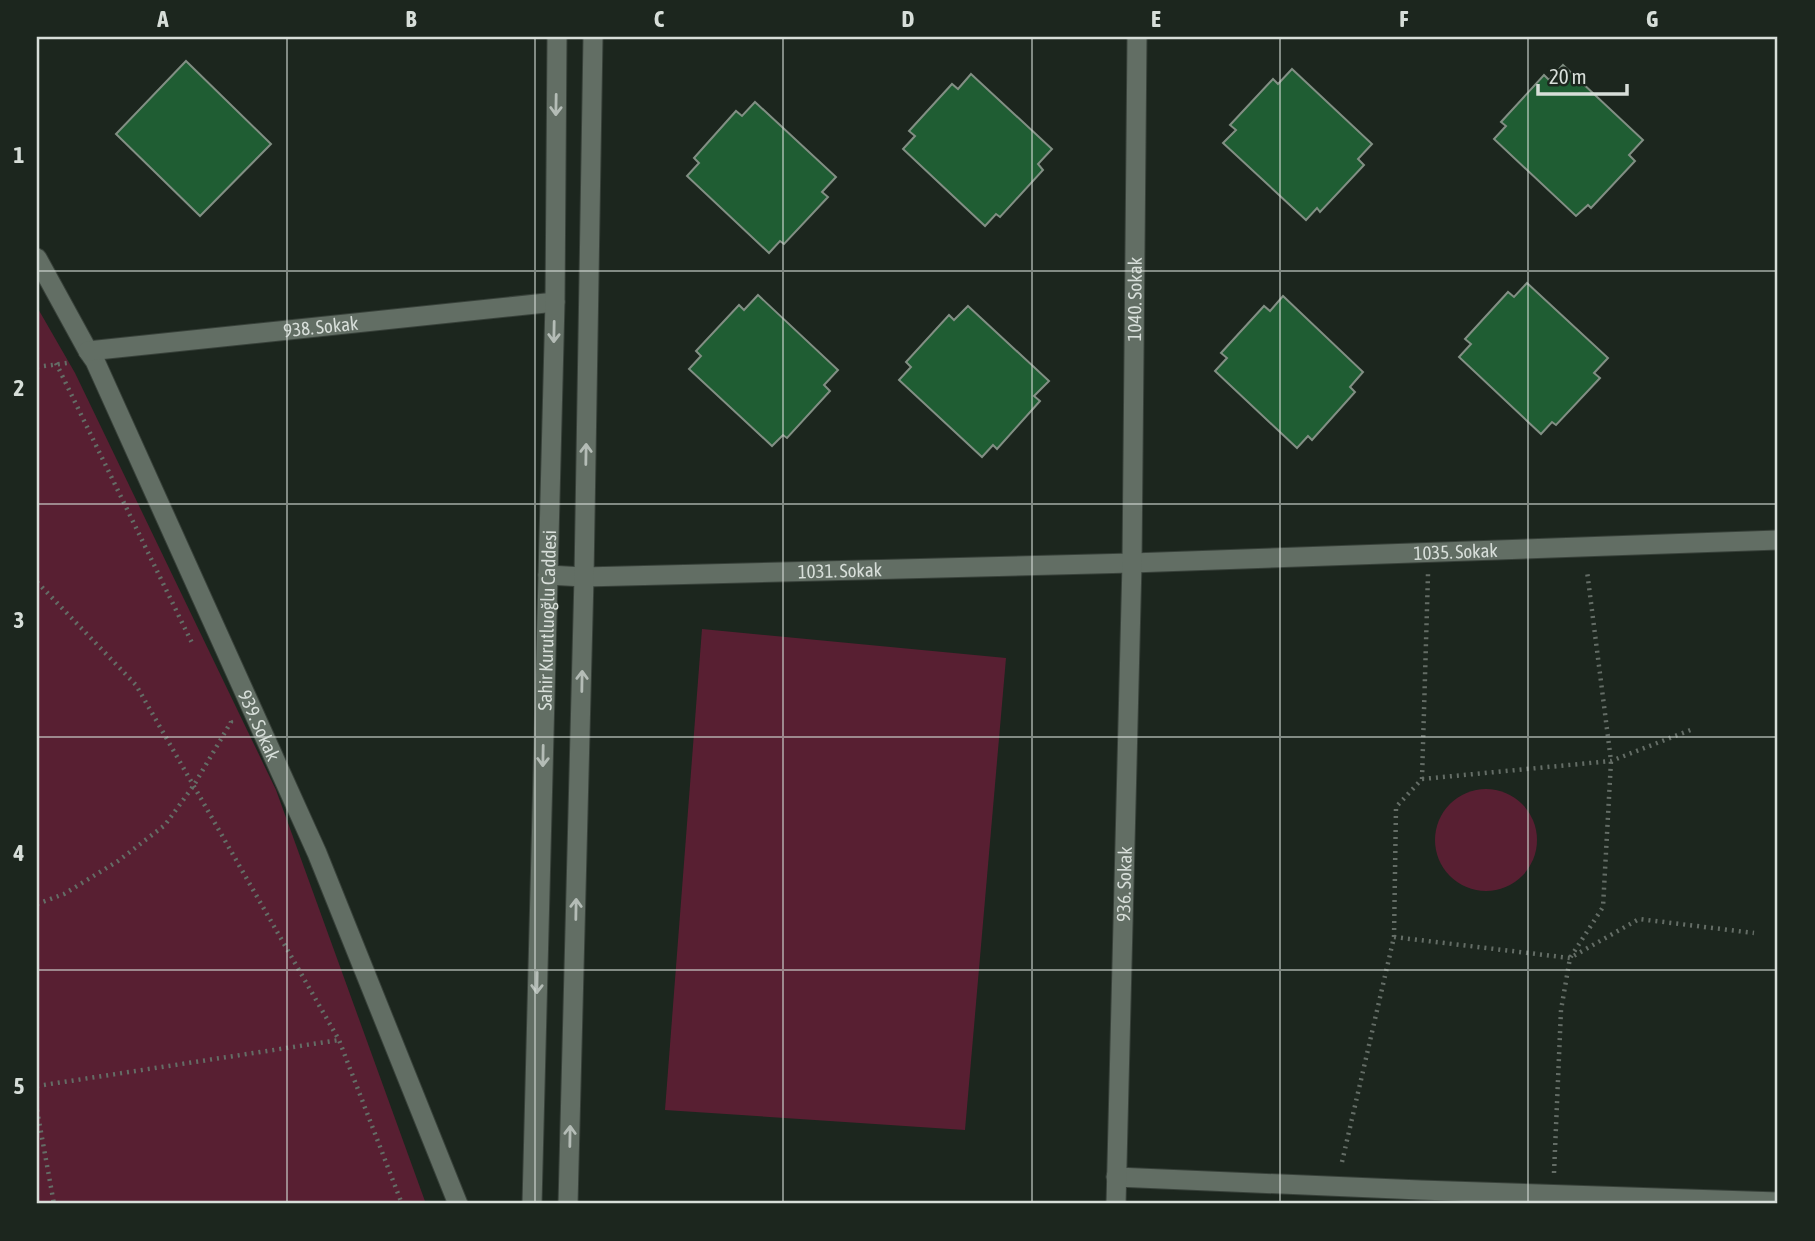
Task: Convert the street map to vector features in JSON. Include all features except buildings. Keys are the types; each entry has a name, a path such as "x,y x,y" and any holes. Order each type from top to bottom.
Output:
{"street":[{"name":"Sahir Kurutluoğlu Caddesi","path":"532,1204 555,302 557,37"},
{"name":"Sahir Kurutluoğlu Caddesi","path":"568,1204 584,577 593,37"},
{"name":"1040. Sokak","path":"1132,563 1138,37"},
{"name":"939. Sokak","path":"37,258 95,361 317,853 458,1204"},
{"name":"938. Sokak","path":"88,351 555,302"},
{"name":"1035. Sokak","path":"1132,563 1778,540"},
{"name":"1031. Sokak","path":"548,575 584,577 1132,563"},
{"name":"936. Sokak","path":"1116,1204 1132,563"},
{"path":"1116,1177 1337,1186 1420,1197 1553,1195 1778,1202"}],"path":[{"path":"55,363 195,648"},
{"path":"1553,1195 1561,1010 1570,958 1604,907 1611,761 1583,547"},
{"path":"1337,1186 1394,937 1396,807 1422,779 1429,552"},
{"path":"37,582 136,685 339,1040 402,1204"},
{"path":"37,904 64,894 118,861 165,825 194,785 231,722 225,710"},
{"path":"1422,779 1611,761 1693,729"},
{"path":"1394,937 1570,958 1639,919 1754,933"},
{"path":"37,1086 339,1040"},
{"path":"37,1110 54,1204"}],"shaded area":[{"path":"37,307 75,373 276,790 426,1204 37,1204"},
{"path":"702,629 1006,658 965,1130 665,1110"},
{"path":"1486,789 1506,793 1522,804 1533,820 1537,840 1533,860 1522,876 1506,887 1486,891 1466,887 1450,876 1439,860 1435,840 1439,820 1450,804 1466,793"}]}
